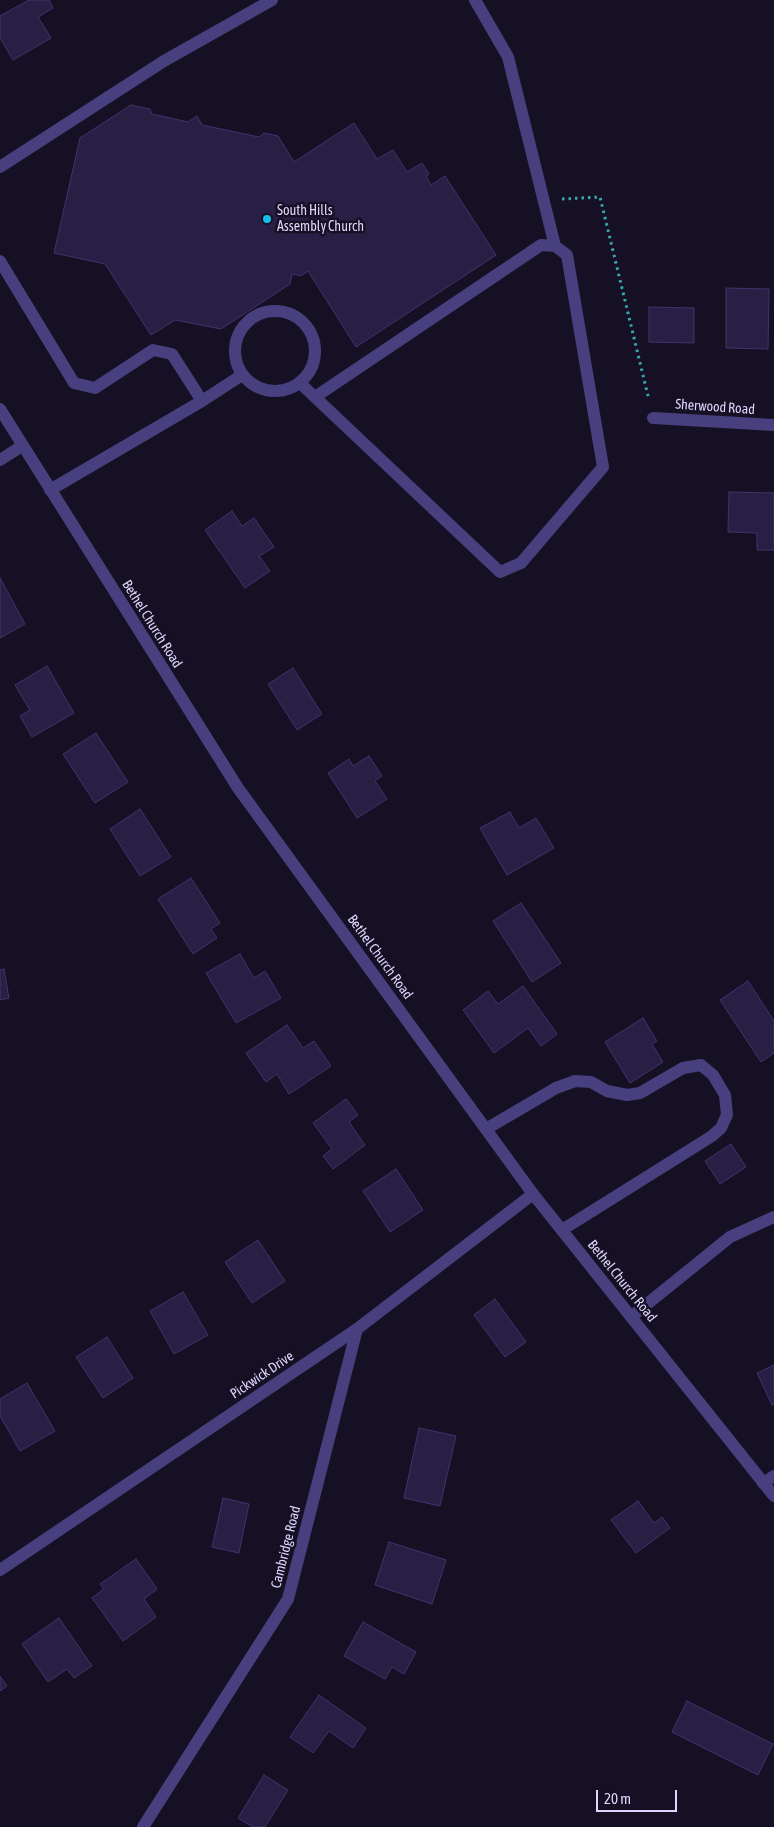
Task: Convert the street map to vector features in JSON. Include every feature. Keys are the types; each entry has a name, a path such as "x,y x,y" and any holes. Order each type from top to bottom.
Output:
{"street":[{"path":"0,167 164,60 272,0"},
{"path":"475,0 508,57 555,246"},
{"path":"300,383 500,572 521,563 603,467 567,256 555,246 541,244 315,397"},
{"path":"0,261 74,384 95,388 153,350 172,354 202,400"},
{"path":"281,311 294,316 304,324 312,335 315,348 314,361 309,374 300,383 288,390 275,392 262,390 251,384 242,375 236,362 234,349 237,336 244,324 255,316 281,311"},
{"path":"50,490 242,375"},
{"name":"Bethel Church Road","path":"0,409 238,788 533,1194 631,1317 769,1479 774,1496"},
{"name":"Sherwood Road","path":"653,418 774,425"},
{"path":"0,460 22,446"},
{"path":"486,1129 556,1088 575,1081 591,1082 607,1091 627,1095 640,1093 683,1068 701,1065 713,1075 725,1095 727,1115 721,1128 712,1136 562,1230"},
{"name":"Pickwick Drive","path":"0,1570 357,1329 533,1194"},
{"path":"631,1317 730,1238 774,1216"},
{"name":"Cambridge Road","path":"143,1827 288,1599 357,1329"}],"path":[{"path":"544,200 600,197 653,418"}],"building":[{"path":"29,0 49,0 53,8 38,17 51,38 13,60 0,38 0,16"},
{"name":"South Hills Assembly Church","path":"131,105 150,109 152,114 188,122 197,116 202,125 259,137 264,133 278,136 294,162 354,123 377,159 393,150 407,172 422,163 429,174 426,176 431,185 445,176 496,255 356,347 308,271 301,276 292,274 290,284 221,329 175,320 151,335 105,264 54,253 80,138"},
{"path":"726,288 769,289 768,349 726,348"},
{"path":"649,307 694,308 694,343 649,342"},
{"path":"729,492 774,493 774,550 757,550 757,533 728,532"},
{"path":"232,511 242,526 254,518 274,547 259,556 270,571 245,588 205,530"},
{"path":"0,578 25,624 0,638"},
{"path":"47,666 74,713 32,737 20,716 30,710 15,685"},
{"path":"293,668 322,714 297,730 268,684"},
{"path":"96,733 128,782 95,803 63,754"},
{"path":"369,756 382,776 375,781 387,799 357,818 328,773 349,759 353,766"},
{"path":"140,809 171,857 140,876 110,829"},
{"path":"510,812 519,828 536,818 554,848 507,875 480,828"},
{"path":"191,878 220,923 211,929 217,938 193,954 158,899"},
{"path":"521,903 561,963 532,982 493,921"},
{"path":"240,954 254,978 265,971 281,998 236,1023 206,973"},
{"path":"4,969 9,998 0,1000 0,970"},
{"path":"748,981 774,1021 774,1053 761,1062 720,1000"},
{"path":"523,986 557,1034 541,1046 528,1028 494,1053 463,1010 488,991 498,1004"},
{"path":"643,1018 657,1041 652,1044 663,1062 630,1083 605,1042"},
{"path":"287,1025 303,1048 314,1041 331,1066 289,1094 277,1074 266,1082 246,1053"},
{"path":"346,1099 358,1115 349,1122 365,1145 333,1169 323,1156 332,1149 313,1123"},
{"path":"731,1144 746,1167 720,1184 705,1161"},
{"path":"396,1169 423,1210 390,1232 363,1191"},
{"path":"258,1240 285,1281 252,1303 225,1262"},
{"path":"183,1292 208,1335 174,1354 150,1311"},
{"path":"495,1299 526,1342 505,1357 474,1315"},
{"path":"107,1337 133,1378 103,1398 76,1357"},
{"path":"774,1365 774,1404 772,1405 757,1373"},
{"path":"27,1383 55,1431 20,1451 0,1416 0,1399"},
{"path":"419,1428 456,1436 440,1506 404,1498"},
{"path":"223,1498 249,1504 239,1553 212,1547"},
{"path":"638,1501 654,1523 662,1517 670,1528 636,1553 611,1520"},
{"path":"389,1542 446,1560 432,1604 375,1585"},
{"path":"136,1559 157,1589 144,1599 156,1617 123,1641 92,1598 104,1589 100,1584"},
{"path":"59,1618 92,1666 74,1678 67,1669 48,1682 22,1644"},
{"path":"363,1622 416,1652 404,1674 392,1667 385,1679 344,1656"},
{"path":"0,1676 7,1686 0,1691"},
{"path":"319,1695 366,1728 353,1748 329,1731 313,1753 290,1737"},
{"path":"687,1701 773,1744 758,1775 672,1732"},
{"path":"264,1775 288,1790 265,1827 253,1827 238,1818"}],"place":[{"name":"South Hills Assembly Church","path":"267,219"}]}
